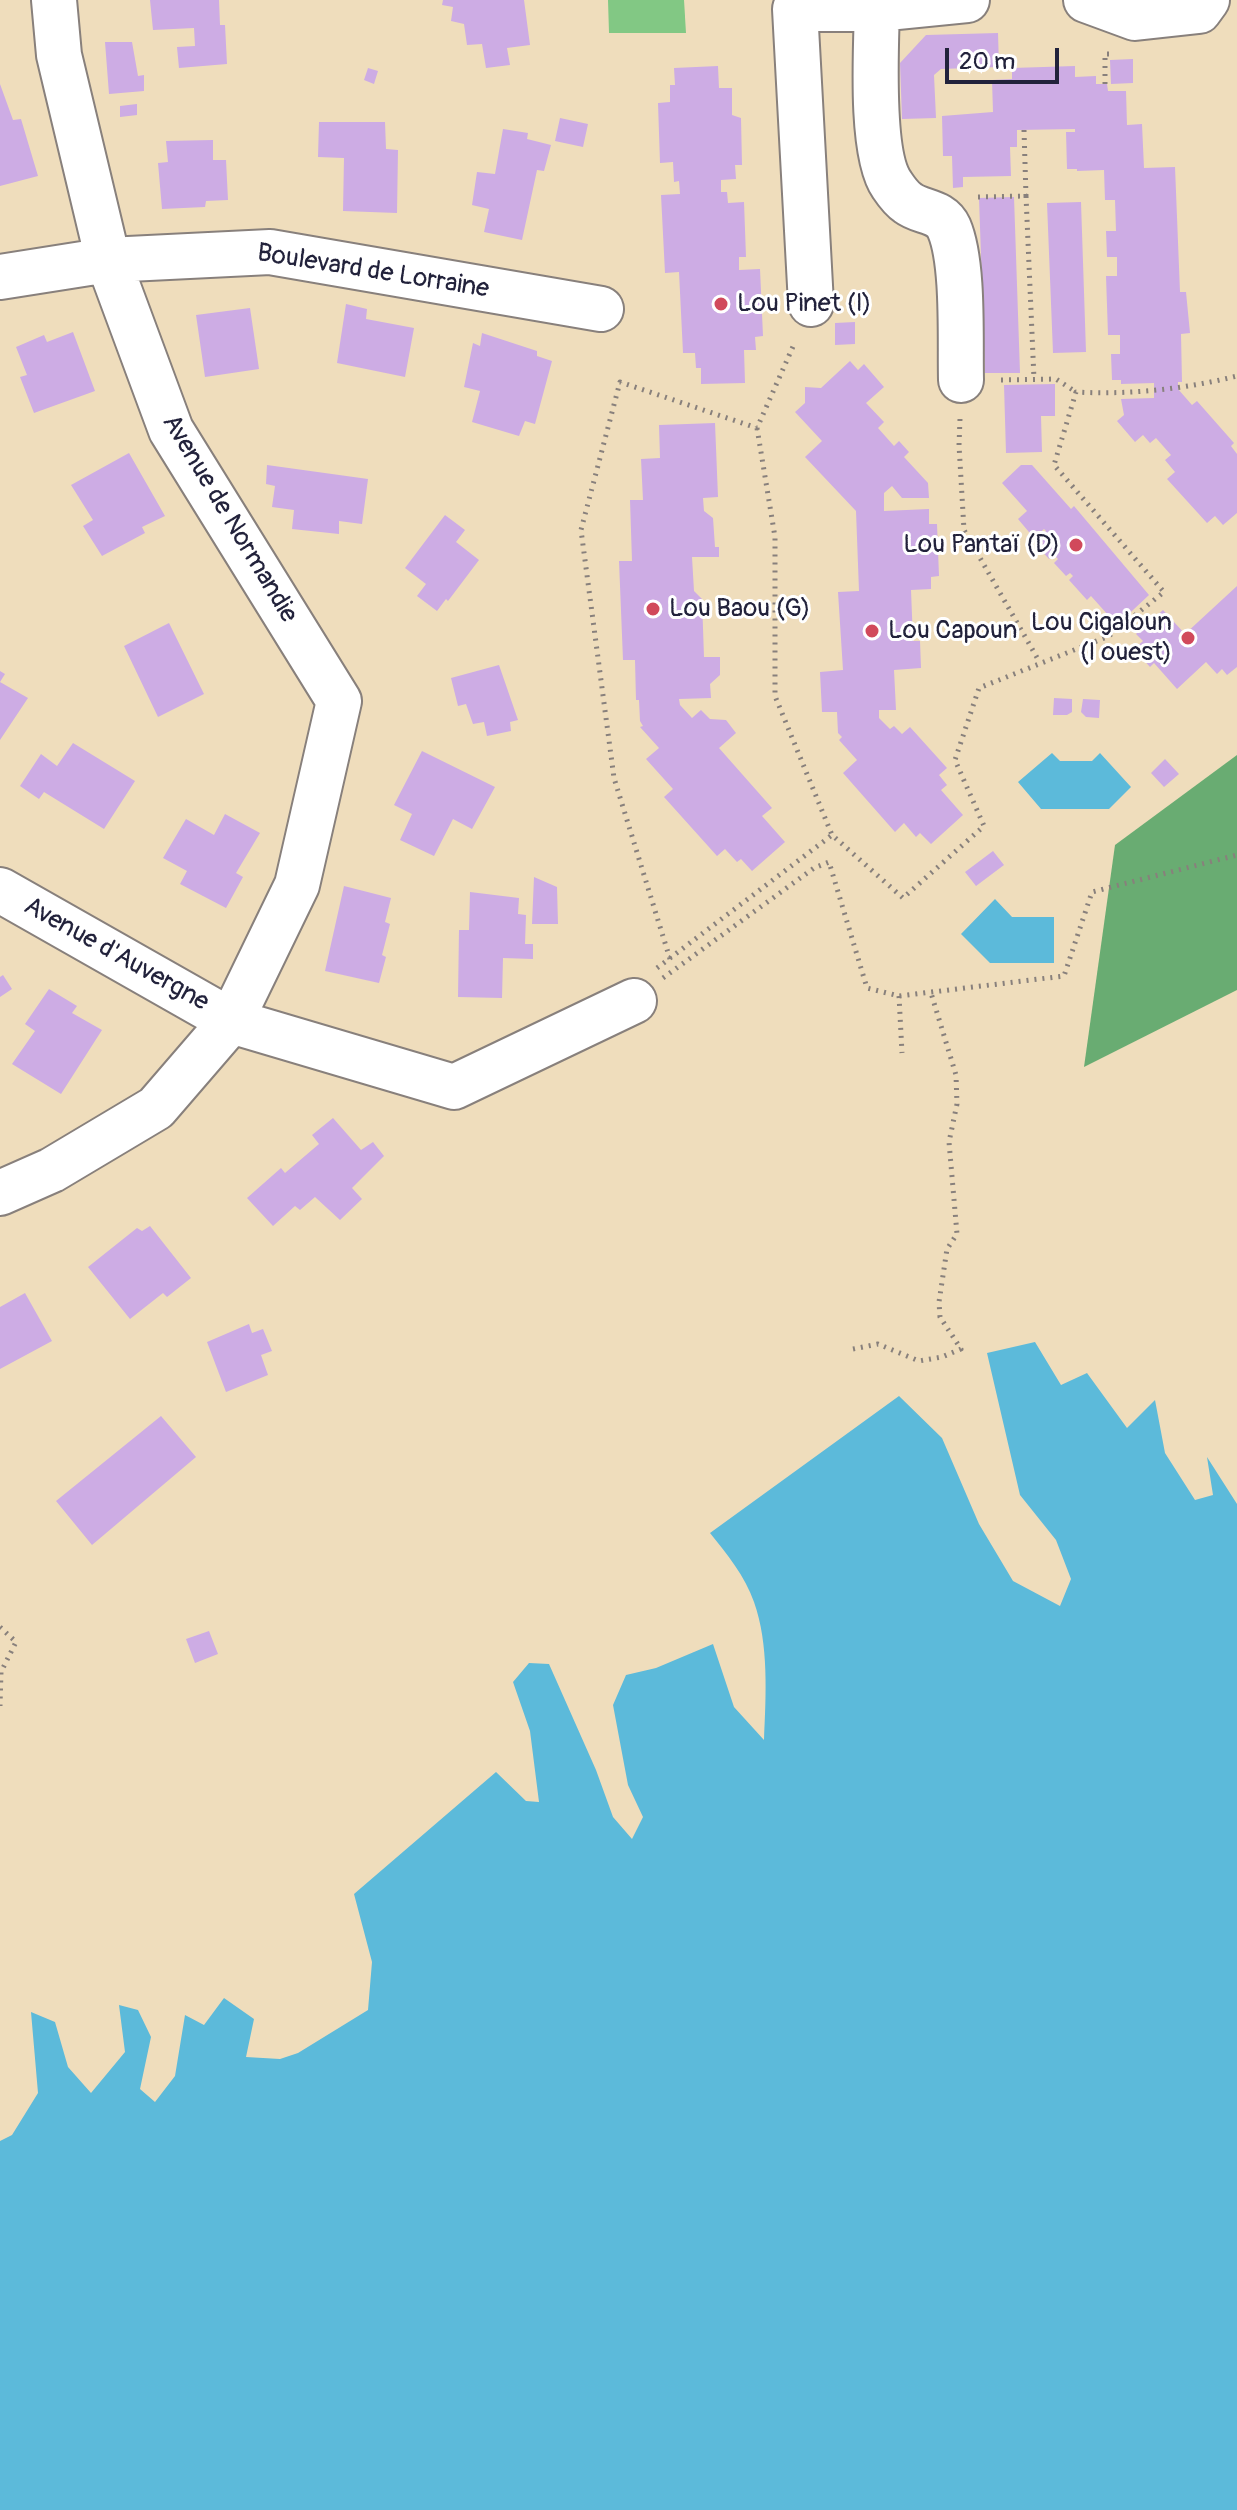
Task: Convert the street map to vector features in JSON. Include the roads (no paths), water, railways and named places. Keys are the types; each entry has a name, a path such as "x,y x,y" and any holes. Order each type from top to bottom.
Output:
{"street":[{"name":"Avenue de Normandie","path":"0,1193 52,1170 156,1108 231,1021 297,885 339,701 171,430 108,260 59,55 54,0"},
{"path":"811,304 787,4 877,9 967,0"},
{"path":"1086,0 1135,18 1199,11 1207,0"},
{"path":"877,9 875,91 882,164 890,183 907,203 932,212 947,223 956,248 961,380"},
{"name":"Boulevard de Lorraine","path":"0,277 108,260 270,252 601,309"},
{"name":"Avenue d'Auvergne","path":"0,890 231,1021 454,1087 634,1001"}],"water":[{"path":"1052,753 1060,761 1092,761 1100,753 1131,787 1109,809 1041,809 1018,782"},
{"path":"995,899 1012,917 1054,917 1054,963 990,963 961,934"},
{"path":"1035,1342 1061,1385 1087,1373 1127,1428 1155,1400 1165,1453 1195,1500 1213,1495 1207,1457 1237,1504 1237,2510 0,2510 0,2141 12,2135 38,2093 31,2012 55,2022 68,2067 91,2093 125,2052 119,2005 138,2010 151,2037 140,2089 155,2102 175,2076 185,2015 204,2025 224,1998 254,2019 246,2057 280,2059 298,2053 368,2010 372,1962 354,1894 496,1772 526,1801 539,1802 530,1731 513,1682 529,1663 549,1664 596,1770 613,1817 632,1839 643,1817 628,1785 613,1705 626,1675 656,1668 713,1644 734,1707 764,1740 765,1670 759,1618 741,1574 710,1533 899,1396 942,1438 979,1524 1013,1581 1060,1606 1071,1579 1056,1540 1020,1495 987,1353"}],"place":[{"name":"Lou Pinet (I)","path":"721,304"},
{"name":"Lou Pantaï (D)","path":"1076,545"},
{"name":"Lou Baou (G)","path":"653,609"},
{"name":"Lou Capoun","path":"872,631"},
{"name":"Lou Cigaloun (I ouest)","path":"1188,638"}]}
